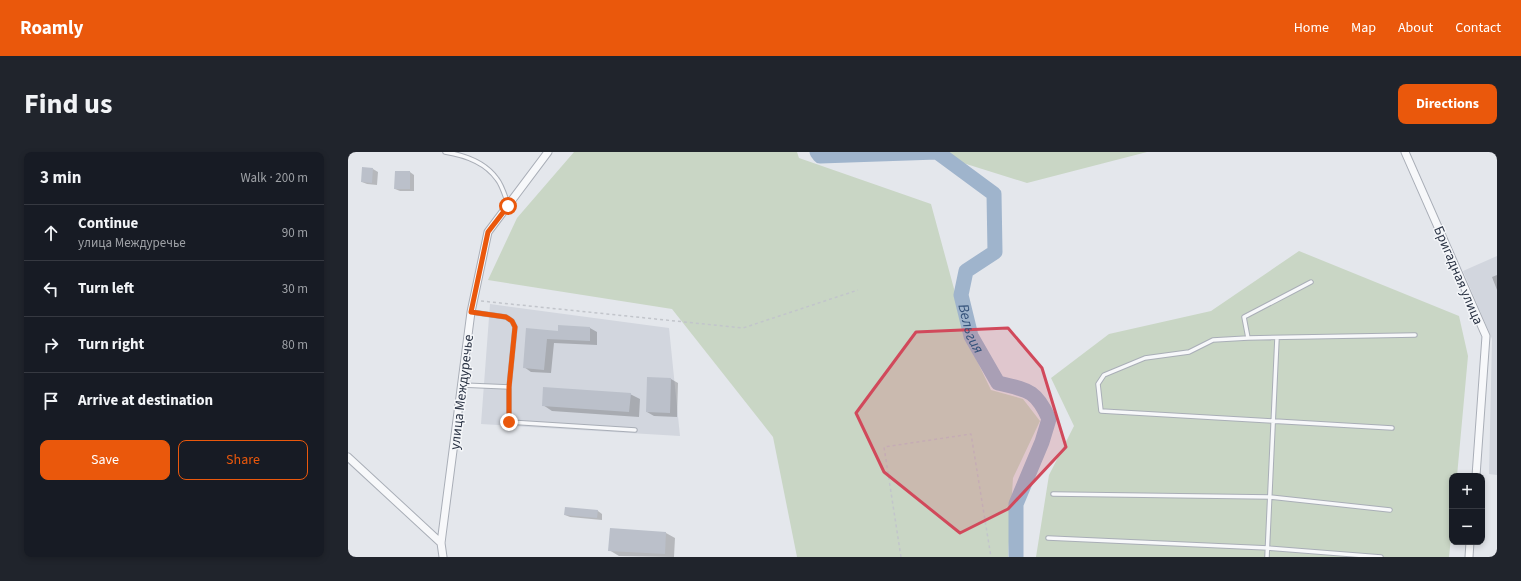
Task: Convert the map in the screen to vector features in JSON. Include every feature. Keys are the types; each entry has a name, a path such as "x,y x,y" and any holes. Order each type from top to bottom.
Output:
{"street":[{"name":"улица Междуречье","path":"443,557 441,543 471,312 488,232 548,152"},
{"name":"Бригадная улица","path":"1406,152 1486,336 1476,473"},
{"path":"348,457 441,543"},
{"path":"1469,557 1470,545"}],"lane":[{"path":"445,152 457,154 481,163 497,179 508,206"},
{"path":"1248,338 1244,317 1311,282"},
{"path":"471,312 506,317 512,321 515,327 509,387 509,422 635,430"},
{"path":"1392,428 1101,411 1098,384 1104,374 1145,358 1189,352 1212,340 1415,335"},
{"path":"1267,557 1276,338"},
{"path":"462,385 509,387"},
{"path":"1053,494 1270,497 1390,510"},
{"path":"1048,538 1268,548 1381,557"}],"path":[{"path":"473,300 743,328 858,290"},
{"path":"901,557 884,447 971,434 991,557"}],"highlighted area":[{"path":"1008,328 1042,368 1066,447 1008,509 960,533 884,472 856,413 916,332"}],"shaded area":[{"path":"1497,256 1497,475 1489,474 1492,339 1463,271"},
{"path":"490,304 669,328 680,436 481,424"}],"green space":[{"path":"574,152 797,152 799,158 931,204 969,344 991,390 1023,399 1040,421 1013,478 1008,557 797,557 773,437 672,309 488,280 517,218"},
{"path":"928,152 1147,152 1027,183"},
{"path":"1299,251 1459,316 1468,356 1457,473 1449,473 1449,545 1450,545 1449,557 1036,557 1049,475 1074,426 1051,378 1109,334 1211,311"}],"building":[{"path":"362,167 373,168 372,183 361,182"},
{"path":"395,171 410,171 410,189 394,189"},
{"path":"558,325 590,327 590,341 547,339 544,370 523,368 526,328 558,331"},
{"path":"647,377 671,378 670,413 646,412"},
{"path":"543,387 631,393 629,412 542,406"},
{"path":"565,507 598,510 597,518 564,515"},
{"path":"610,528 666,532 665,554 608,551"}],"waterway":[{"name":"Вельгия","path":"817,152 820,156 937,152 994,194 995,252 966,271 961,295 971,336 998,383 1030,393 1040,402 1049,419 1042,442 1016,504 1016,557"}],"route":[{"path":"508,206 488,232 471,312 506,317 512,321 515,327 509,387 509,422"}]}
